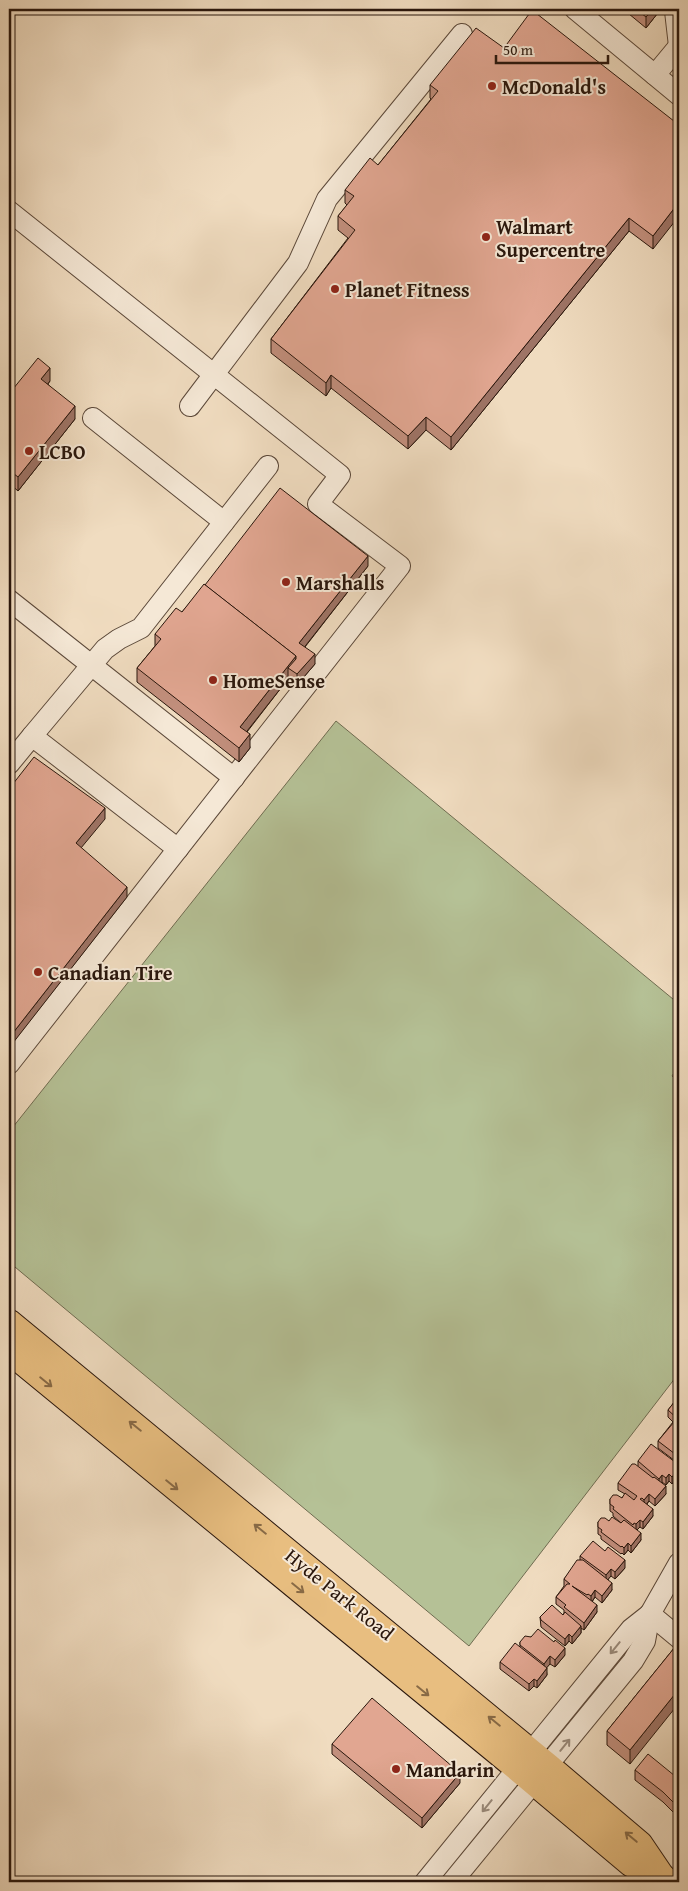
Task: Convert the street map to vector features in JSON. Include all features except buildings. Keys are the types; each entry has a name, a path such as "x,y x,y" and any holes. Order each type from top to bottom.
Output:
{"main road":[{"name":"Hyde Park Road","path":"9,1322 533,1767 631,1864 665,1879"},
{"name":"Hyde Park Road","path":"9,1351 533,1767"}],"street":[{"path":"576,9 679,95"},
{"path":"655,75 679,46 677,9"},
{"path":"190,406 298,263 327,199 462,34"},
{"path":"9,211 340,475 318,504 400,566 9,1064"},
{"path":"93,418 224,522"},
{"path":"9,764 105,649 140,628 268,466"},
{"path":"9,600 234,778"},
{"path":"32,736 178,849"},
{"path":"452,1882 631,1629 650,1614 679,1563"},
{"path":"650,1614 679,1638"},
{"path":"424,1882 533,1767"}],"green space":[{"path":"336,721 679,1004 679,1065 672,1076 679,1083 679,1373 469,1646 9,1262 9,1132"}],"place":[{"name":"McDonald's","path":"492,86"},
{"name":"Walmart Supercentre","path":"486,237"},
{"name":"Planet Fitness","path":"335,289"},
{"name":"LCBO","path":"29,451"},
{"name":"Marshalls","path":"286,582"},
{"name":"HomeSense","path":"213,680"},
{"name":"Canadian Tire","path":"38,972"},
{"name":"Mandarin","path":"396,1769"}]}
